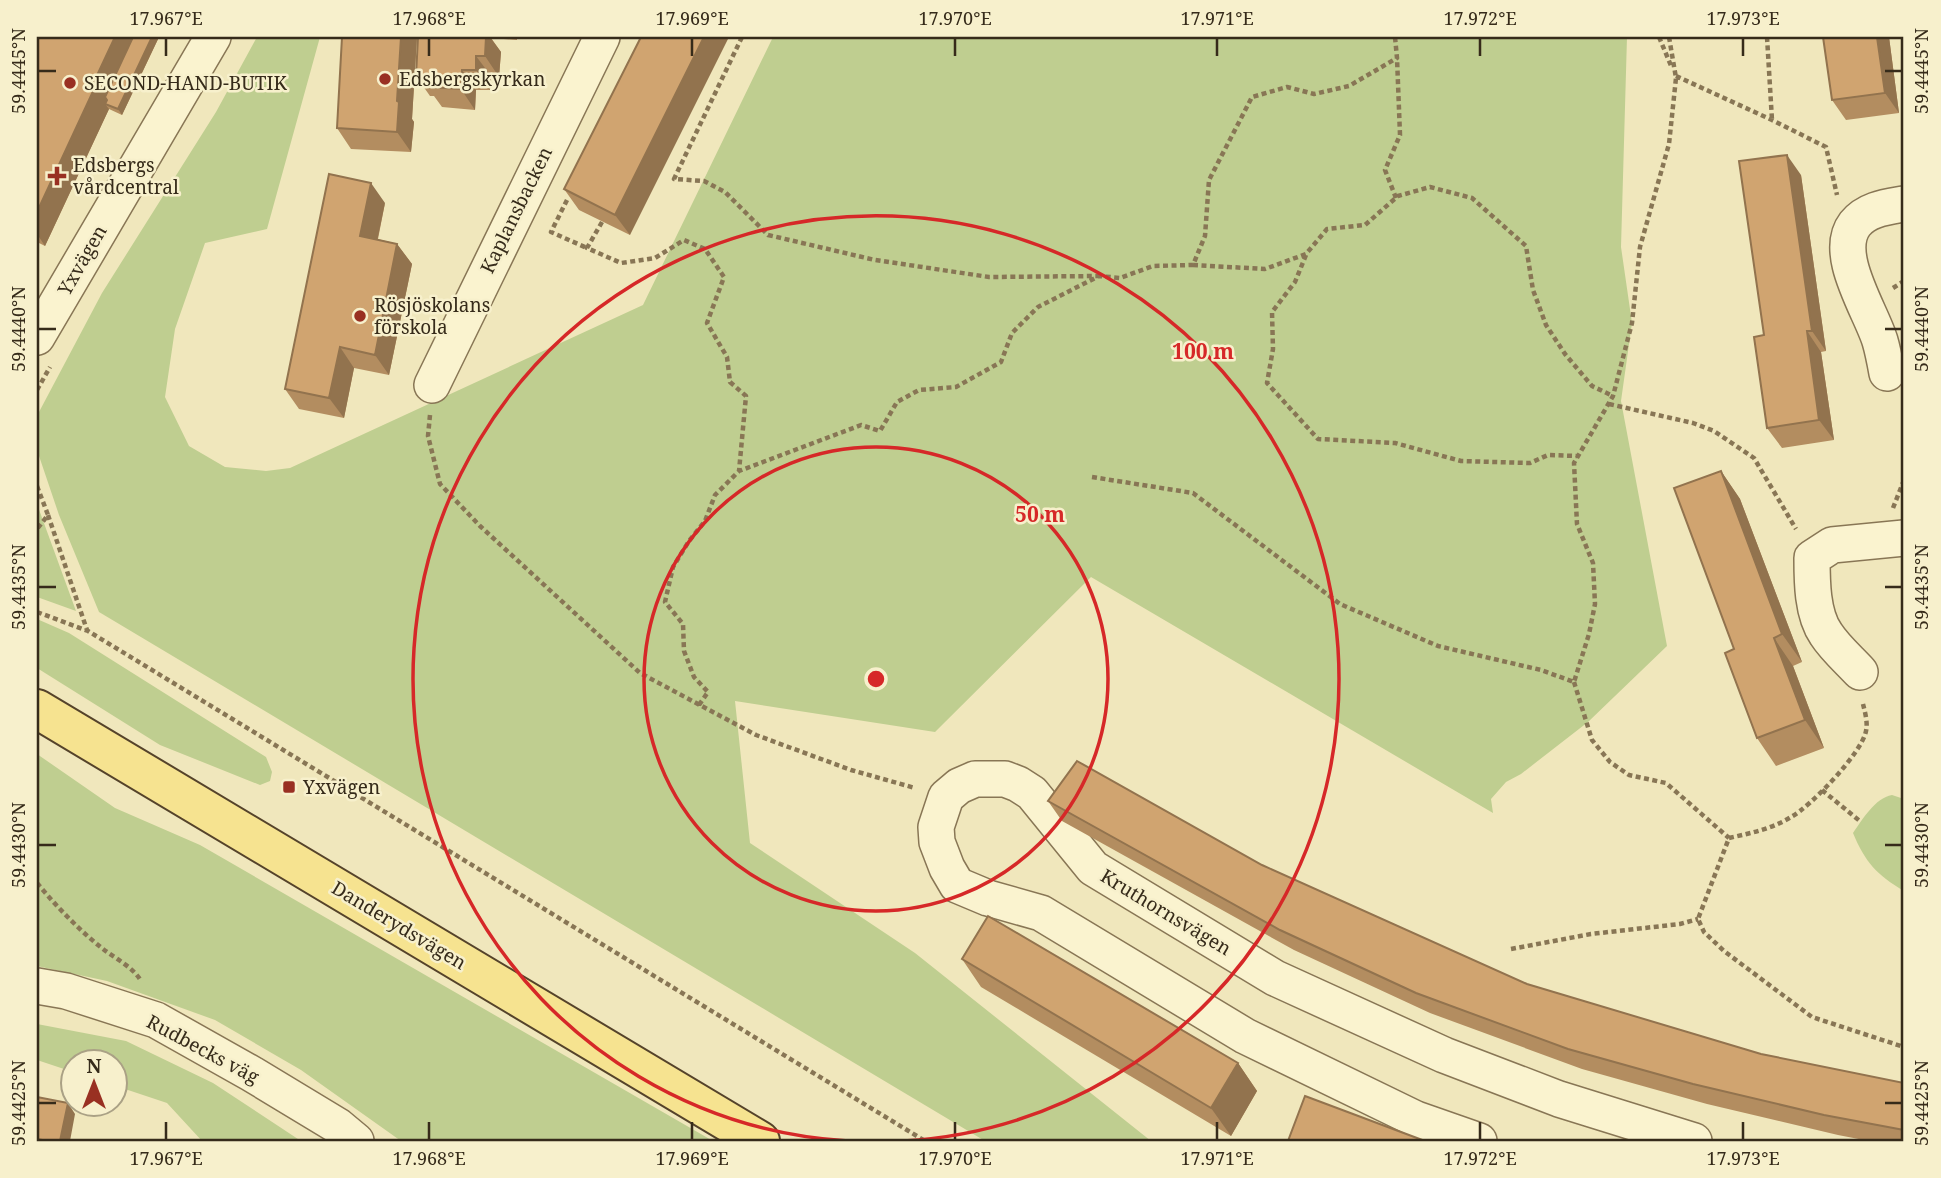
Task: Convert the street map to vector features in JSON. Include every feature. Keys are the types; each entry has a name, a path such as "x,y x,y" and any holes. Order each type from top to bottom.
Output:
{"main road":[{"name":"Danderydsvägen","path":"37,709 761,1141"}],"street":[{"name":"Yxvägen","path":"42,318 212,37"},
{"name":"Kaplansbacken","path":"432,385 602,37"},
{"path":"1887,373 1880,340 1849,265 1849,235 1856,223 1873,210 1904,204"},
{"path":"1861,686 1825,633 1816,607 1812,558 1832,545 1904,538"},
{"name":"Kruthornsvägen","path":"946,797 959,786 975,779 997,778 1018,784 1032,793 1093,868 1275,978 1444,1055 1559,1099 1694,1141"},
{"path":"946,797 936,827 937,842 957,885 988,898 1041,913 1245,1036 1416,1119 1479,1141"},
{"name":"Rudbecks väg","path":"37,986 66,991 156,1020 263,1080 338,1126 356,1141"}],"path":[{"path":"742,37 674,179 704,181 724,192 768,235 862,257 989,277 1120,278 1153,266 1265,269 1306,254"},
{"path":"1395,37 1400,135 1385,170 1396,198"},
{"path":"1659,37 1676,78 1826,147 1839,206 1856,223"},
{"path":"1669,37 1676,78 1669,144 1640,247 1632,323 1613,396 1574,463 1577,524 1593,563 1595,604 1574,682 1592,740 1610,762 1629,775 1650,782 1666,783 1729,838"},
{"path":"1767,37 1772,120"},
{"path":"1193,265 1205,236 1209,180 1252,97 1287,87 1314,94 1349,86 1397,58"},
{"path":"1578,456 1548,455 1530,463 1461,461 1395,443 1318,439 1267,383 1273,349 1272,312 1294,282 1306,254 1327,229 1365,225 1396,198 1430,187 1472,198 1526,246 1534,290 1546,325 1565,354 1592,386 1613,396"},
{"path":"567,200 551,232 621,263 655,258 684,240 705,249 724,277 707,323 727,357 730,382 746,396 739,471"},
{"path":"587,248 602,222"},
{"path":"699,705 708,692 694,677 684,651 683,624 665,601 673,567 705,522 715,495 739,471 861,425 880,431 897,402 919,390 956,387 1001,362 1012,333 1038,307 1099,276"},
{"path":"432,385 428,436 440,484 480,526 640,673 756,735 851,770 946,797"},
{"path":"1608,404 1714,431 1754,458 1812,558"},
{"path":"1092,477 1193,493 1340,604 1437,646 1541,670 1574,682"},
{"path":"37,486 88,631"},
{"path":"37,529 48,515"},
{"path":"37,612 88,631 925,1141"},
{"path":"1729,838 1770,828 1794,816 1851,759 1866,732 1861,686"},
{"path":"1822,790 1861,822"},
{"path":"1729,838 1698,919 1704,932 1724,951 1812,1017 1904,1047"},
{"path":"37,883 62,912 103,949 137,974 168,1027"},
{"path":"1511,949 1591,934 1680,924 1698,919"}],"green space":[{"path":"257,37 320,37 267,229 205,243 175,329 165,397 189,446 225,467 266,471 290,468 643,305 773,37 1627,37 1621,247 1632,323 1621,401 1667,646 1588,722 1521,774 1506,782 1491,799 1493,813 1091,577 935,732 735,701 750,843 915,953 1151,1141 985,1141 99,612 59,515 37,450 39,412 102,293 216,112"},
{"path":"37,504 76,611 37,597"},
{"path":"37,619 69,633 266,757 272,772 270,781 260,785 160,745 37,668"},
{"path":"37,754 115,808 200,845 713,1141 401,1141 301,1070 215,1020 107,981 37,966"},
{"path":"1892,795 1904,799 1904,891 1873,867 1853,833 1880,800"},
{"path":"37,1024 126,1041 213,1083 301,1141 202,1141 167,1103 130,1091 130,1048 60,1048 60,1068 37,1060"}],"building":[{"path":"37,37 115,37 93,84 96,85 37,212"},
{"path":"133,37 152,37 118,109 105,104 105,97"},
{"name":"Edsbergskyrkan","path":"342,37 401,37 397,132 337,128"},
{"path":"418,37 486,37 485,56 476,56 476,70 462,70 461,89 428,87 429,76 416,76"},
{"path":"641,37 704,37 615,215 564,189"},
{"path":"1823,37 1877,37 1885,93 1832,100"},
{"path":"1787,155 1812,331 1807,331 1819,420 1767,428 1754,337 1764,335 1739,161"},
{"name":"Rösjöskolans förskola","path":"329,174 371,183 360,236 397,244 375,355 340,347 329,398 285,389"},
{"path":"1721,471 1782,634 1774,638 1805,720 1757,738 1725,653 1734,649 1674,488"},
{"path":"1077,761 1262,865 1527,984 1761,1054 1904,1083 1904,1130 1824,1115 1693,1084 1568,1049 1416,993 1280,930 1048,801"},
{"path":"988,916 1238,1063 1211,1108 962,959"},
{"path":"1305,1096 1425,1141 1288,1141"},
{"path":"37,1097 60,1101 60,1118 65,1118 60,1141 37,1139"}],"place":[{"name":"Edsbergskyrkan","path":"385,79"},
{"name":"SECOND-HAND-BUTIK","path":"70,83"},
{"name":"Edsbergs vårdcentral","path":"57,176"},
{"name":"Rösjöskolans förskola","path":"360,316"},
{"name":"Yxvägen","path":"289,787"}]}
